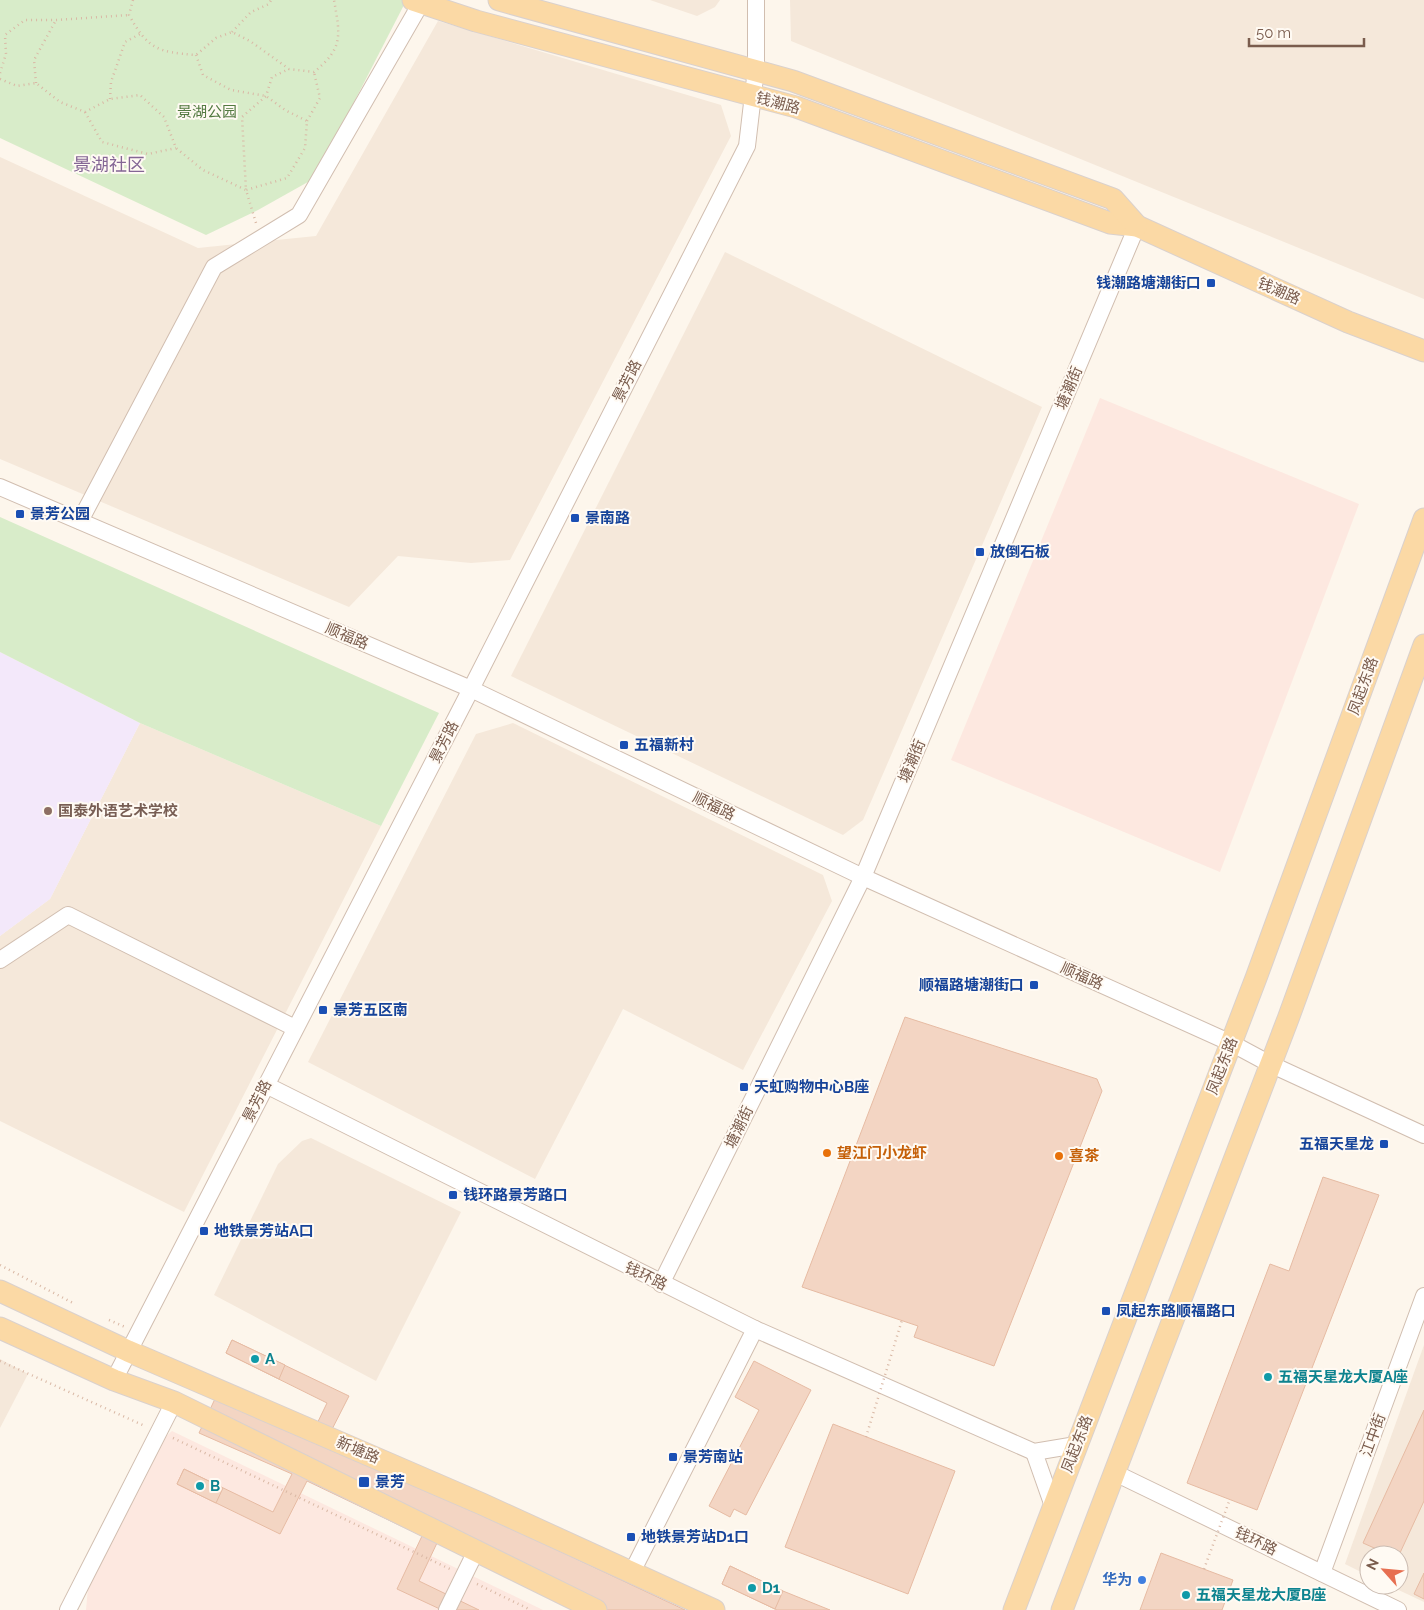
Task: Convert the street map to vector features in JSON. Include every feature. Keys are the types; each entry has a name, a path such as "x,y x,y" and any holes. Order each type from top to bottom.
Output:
{"main road":[{"name":"钱潮路","path":"500,0 756,69 1113,199 1137,226"},
{"name":"钱潮路","path":"417,1 476,21 796,107 1110,223 1137,226 1348,322 1424,351"},
{"name":"凤起东路","path":"1014,1610 1231,1043 1424,519"},
{"path":"1062,1610 1270,1064 1424,646"},
{"name":"新塘路","path":"0,1291 128,1351 482,1504 714,1610"},
{"path":"0,1328 114,1380 174,1402 596,1610"}],"street":[{"name":"景芳路","path":"114,1380 471,689 747,146 756,69 756,0"},
{"path":"80,521 214,267 299,215 417,1"},
{"name":"塘潮街","path":"661,1284 863,877 1137,226"},
{"name":"顺福路","path":"0,487 471,689 863,877 1231,1043 1270,1064 1424,1135"},
{"path":"0,960 68,915 295,1028"},
{"name":"钱环路","path":"266,1086 661,1284 755,1329 1034,1452"},
{"name":"江中街","path":"1322,1573 1424,1296"},
{"path":"632,1572 755,1329"},
{"path":"68,1610 174,1402"},
{"path":"1053,1506 1034,1452 1076,1445"},
{"name":"钱环路","path":"1114,1472 1398,1610"},
{"path":"447,1610 476,1551"}],"path":[{"path":"133,0 129,14 142,38 168,53 196,54 216,38 232,32 251,12 269,4 271,0"},
{"path":"232,32 250,41 289,69 314,72 331,58 340,32 334,0"},
{"path":"0,73 6,54 5,35 24,20 56,20 129,14"},
{"path":"56,20 34,60 36,83 60,102 85,112 102,142 148,154 176,148"},
{"path":"110,99 111,82 125,42 140,34"},
{"path":"196,54 203,75 231,90 266,96 285,110 308,122"},
{"path":"262,238 246,190 242,117 266,96 272,77 289,69"},
{"path":"85,112 110,99 140,95 164,117 176,148 202,170 246,190 286,178 305,148 308,122 320,98 314,72"},
{"path":"0,79 18,86 36,83"},
{"path":"0,1265 82,1308"},
{"path":"107,1319 138,1332"},
{"path":"866,1437 902,1320"},
{"path":"0,1361 158,1432 531,1610"},
{"path":"1204,1569 1230,1500"}],"shaded area":[{"path":"650,0 720,0 715,7 697,16"},
{"path":"790,0 1424,0 1424,299 791,41"},
{"path":"438,21 721,105 731,136 510,560 471,563 398,556 349,607 0,459 0,157 198,248 316,236"},
{"path":"725,252 1042,407 863,820 843,835 511,676"},
{"path":"1100,398 1359,504 1220,872 951,760"},
{"name":"国泰外语艺术学校","path":"0,652 140,723 50,899 0,936"},
{"path":"140,723 381,826 184,1212 0,1121 0,936 50,899"},
{"path":"513,723 823,875 832,901 743,1070 623,1009 535,1179 308,1062 476,734"},
{"path":"311,1138 461,1212 376,1381 214,1295 278,1164 302,1141"},
{"path":"1424,1345 1424,1602 1409,1595 1409,1545 1359,1545 1359,1571 1345,1564"},
{"path":"0,1359 28,1374 0,1428"},
{"path":"172,1431 543,1610 86,1610 88,1588 163,1439"}],"green space":[{"name":"景湖公园","path":"0,0 406,1 315,178 258,210 206,235 0,138"},
{"path":"0,517 439,713 381,826 140,723 0,652"}],"building":[{"path":"905,1017 1097,1079 1102,1091 994,1366 914,1337 918,1326 802,1287"},
{"name":"五福天星龙大厦A座","path":"1323,1177 1379,1195 1257,1510 1187,1483 1270,1264 1289,1271"},
{"name":"景芳","path":"232,1340 349,1396 326,1441 685,1610 577,1610 437,1543 419,1581 479,1610 442,1610 397,1589 422,1536 307,1481 280,1534 177,1484 184,1469 273,1512 292,1474 199,1433 221,1386 312,1434 327,1403 226,1353"},
{"name":"A","path":"232,1340 285,1365 279,1379 226,1353"},
{"path":"754,1361 811,1390 746,1515 734,1509 730,1517 709,1506 759,1410 735,1397"},
{"path":"1424,1410 1424,1501 1404,1545 1368,1545 1363,1543"},
{"path":"833,1424 955,1471 908,1594 785,1547"},
{"name":"B","path":"184,1469 223,1488 216,1503 177,1484"},
{"name":"五福天星龙大厦B座","path":"1161,1553 1233,1580 1222,1610 1140,1610"},
{"name":"D1","path":"730,1566 783,1591 830,1610 777,1610 722,1584"},
{"name":"D1","path":"730,1566 783,1591 775,1609 722,1584"},
{"path":"1424,1573 1424,1599 1414,1594"}],"place":[{"name":"钱潮路塘潮街口","path":"1211,283"},
{"name":"景芳公园","path":"20,514"},
{"name":"景南路","path":"575,518"},
{"name":"放倒石板","path":"980,552"},
{"name":"五福新村","path":"624,745"},
{"name":"国泰外语艺术学校","path":"48,811"},
{"name":"顺福路塘潮街口","path":"1034,985"},
{"name":"景芳五区南","path":"323,1010"},
{"name":"天虹购物中心B座","path":"744,1087"},
{"name":"五福天星龙","path":"1384,1144"},
{"name":"望江门小龙虾","path":"827,1153"},
{"name":"喜茶","path":"1059,1156"},
{"name":"钱环路景芳路口","path":"453,1195"},
{"name":"地铁景芳站A口","path":"204,1231"},
{"name":"凤起东路顺福路口","path":"1106,1311"},
{"name":"A","path":"255,1359"},
{"name":"五福天星龙大厦A座","path":"1268,1377"},
{"name":"景芳南站","path":"673,1457"},
{"name":"景芳","path":"364,1482"},
{"name":"B","path":"200,1486"},
{"name":"地铁景芳站D1口","path":"631,1537"},
{"name":"华为","path":"1142,1580"},
{"name":"D1","path":"752,1588"},
{"name":"五福天星龙大厦B座","path":"1186,1595"}],"district":[{"name":"景湖社区","path":"109,164"}]}
